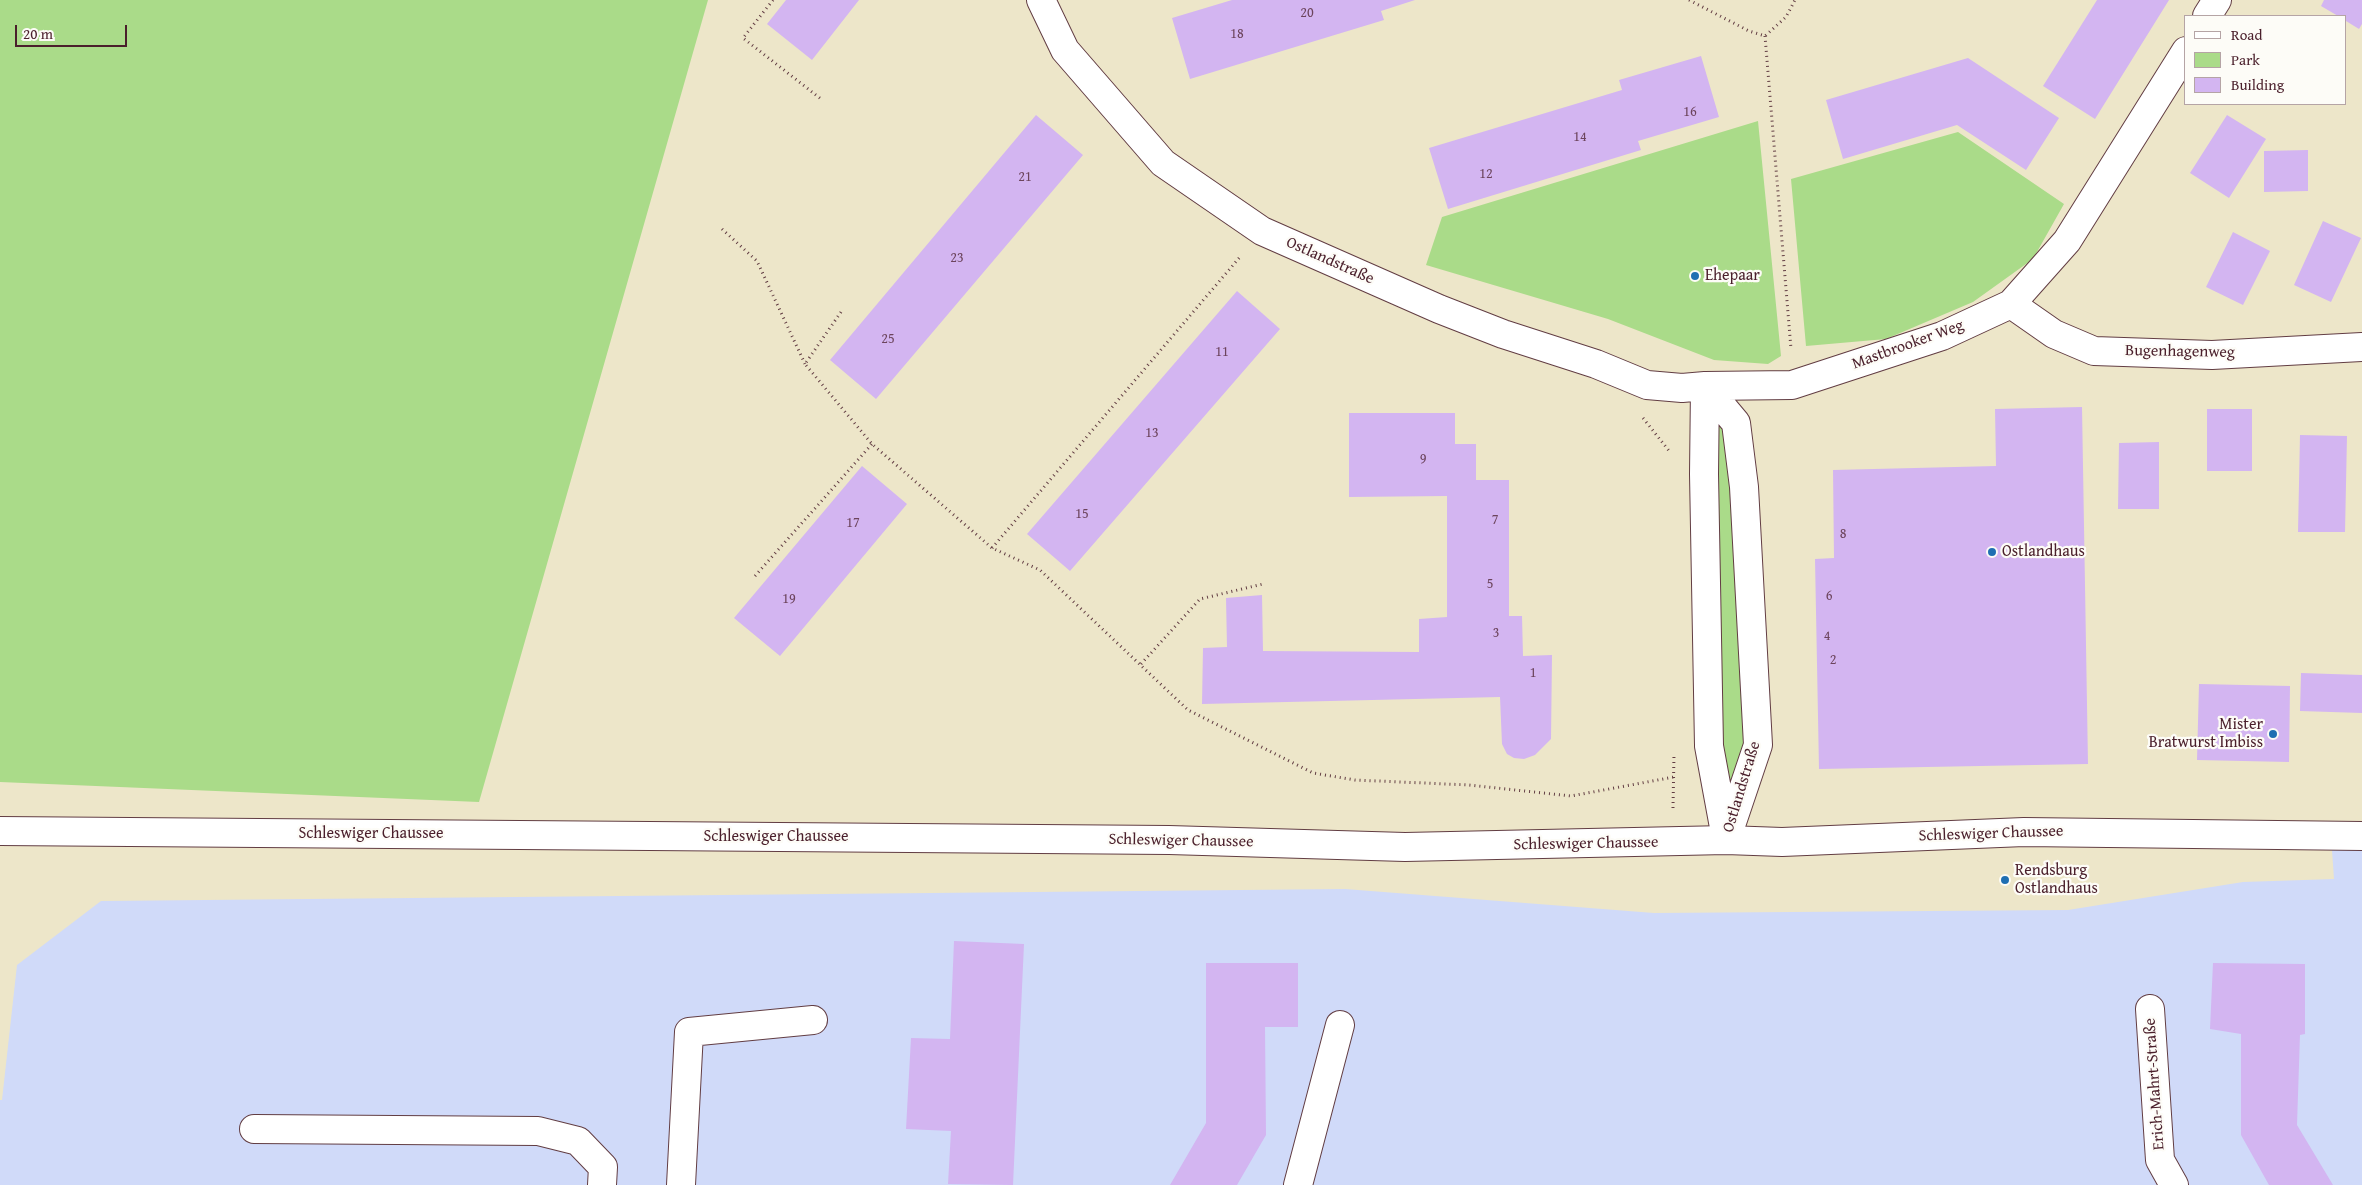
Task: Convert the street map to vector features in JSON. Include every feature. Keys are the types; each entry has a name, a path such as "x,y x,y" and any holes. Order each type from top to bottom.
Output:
{"street":[{"name":"Ostlandstraße","path":"1041,0 1065,50 1163,163 1262,231 1439,309 1503,334 1596,364 1647,385 1682,388 1705,386"},
{"path":"2208,15 2217,0"},
{"name":"Mastbrooker Weg","path":"1705,386 1792,385 1942,336 2011,304 2067,241 2184,54"},
{"name":"Bugenhagenweg","path":"2011,304 2054,334 2094,351 2212,355 2362,347"},
{"name":"Ostlandstraße","path":"1705,386 1704,474 1709,746 1726,840"},
{"name":"Ostlandstraße","path":"1705,386 1736,422 1744,487 1758,745 1726,840"},
{"name":"Schleswiger Chaussee","path":"0,831 1149,839 1405,847 1726,840 1782,842 2024,832 2362,836"},
{"name":"Erich-Mahrt-Straße","path":"2150,1009 2160,1160 2174,1185"},
{"path":"681,1185 689,1032 813,1020"},
{"path":"1298,1185 1340,1025"},
{"path":"254,1130 538,1131 578,1141 603,1167 602,1185"}],"path":[{"path":"773,0 744,38 821,99"},
{"path":"1689,0 1749,31 1766,36"},
{"path":"1766,36 1786,17 1795,0"},
{"path":"1766,36 1792,352"},
{"path":"722,229 757,262 806,364 872,444 992,548 1040,570 1188,710 1313,773 1355,780 1469,786 1571,796 1674,777"},
{"path":"992,548 1246,250"},
{"path":"806,364 841,312"},
{"path":"1640,414 1672,454"},
{"path":"755,576 872,444"},
{"path":"1141,664 1200,599 1262,584"},
{"path":"1672,842 1674,748"}],"shaded area":[{"path":"2331,836 2362,836 2362,1185 0,1185 0,1100 2,1100 17,965 101,901 1345,889 1654,913 2068,910 2243,882 2334,879"}],"green space":[{"path":"0,0 708,0 479,802 0,782"},
{"path":"1758,121 1781,356 1768,364 1714,360 1608,319 1426,265 1442,217"},
{"path":"1958,132 2064,204 2033,259 1973,302 1886,339 1806,346 1791,179"},
{"path":"1705,386 1737,426 1757,741 1728,831 1709,746"}],"building":[{"path":"786,0 859,0 812,60 767,24"},
{"path":"1232,0 1415,0 1381,11 1384,20 1190,79 1172,18"},
{"path":"2097,0 2169,0 2095,119 2043,86"},
{"path":"2324,0 2362,0 2362,24 2359,29 2347,22 2347,15 2336,15 2321,6"},
{"path":"1701,56 1719,117 1638,141 1641,150 1448,209 1429,148 1622,90 1619,80"},
{"path":"1968,58 2059,118 2026,170 1957,125 1843,159 1826,100"},
{"path":"1036,115 1083,155 876,399 830,360"},
{"path":"2227,115 2266,139 2229,198 2190,173"},
{"path":"2308,150 2308,191 2264,192 2264,151"},
{"path":"2323,221 2361,238 2331,302 2294,285"},
{"path":"2233,232 2270,251 2243,305 2206,287"},
{"path":"1237,291 1280,329 1070,571 1027,534"},
{"name":"Ostlandhaus","path":"2082,407 2088,764 1819,769 1815,559 1834,558 1833,470 1996,466 1995,409"},
{"path":"2207,409 2252,409 2252,471 2207,471"},
{"path":"1349,413 1455,413 1455,444 1476,444 1476,480 1509,480 1509,616 1522,616 1523,656 1552,655 1551,739 1535,755 1524,759 1514,758 1507,754 1502,744 1500,697 1202,704 1203,648 1227,647 1226,598 1262,595 1263,651 1419,652 1419,619 1447,617 1447,496 1349,497"},
{"path":"2300,435 2347,436 2345,532 2298,532"},
{"path":"2159,442 2159,509 2118,509 2119,443"},
{"path":"862,466 907,504 780,656 734,618"},
{"path":"2301,673 2362,675 2362,713 2300,711"},
{"path":"2199,684 2290,686 2289,762 2197,760"},
{"path":"954,941 1024,944 1013,1185 948,1184 951,1131 906,1129 911,1038 950,1039"},
{"path":"1206,963 1298,963 1298,1027 1265,1027 1266,1135 1237,1185 1170,1185 1206,1123"},
{"path":"2213,963 2305,964 2305,1034 2300,1035 2297,1125 2333,1185 2269,1185 2241,1135 2241,1034 2210,1029"}],"place":[{"name":"Ehepaar","path":"1695,276"},
{"name":"Ostlandhaus","path":"1992,552"},
{"name":"Mister Bratwurst Imbiss","path":"2273,734"},
{"name":"Rendsburg Ostlandhaus","path":"2005,880"}]}
